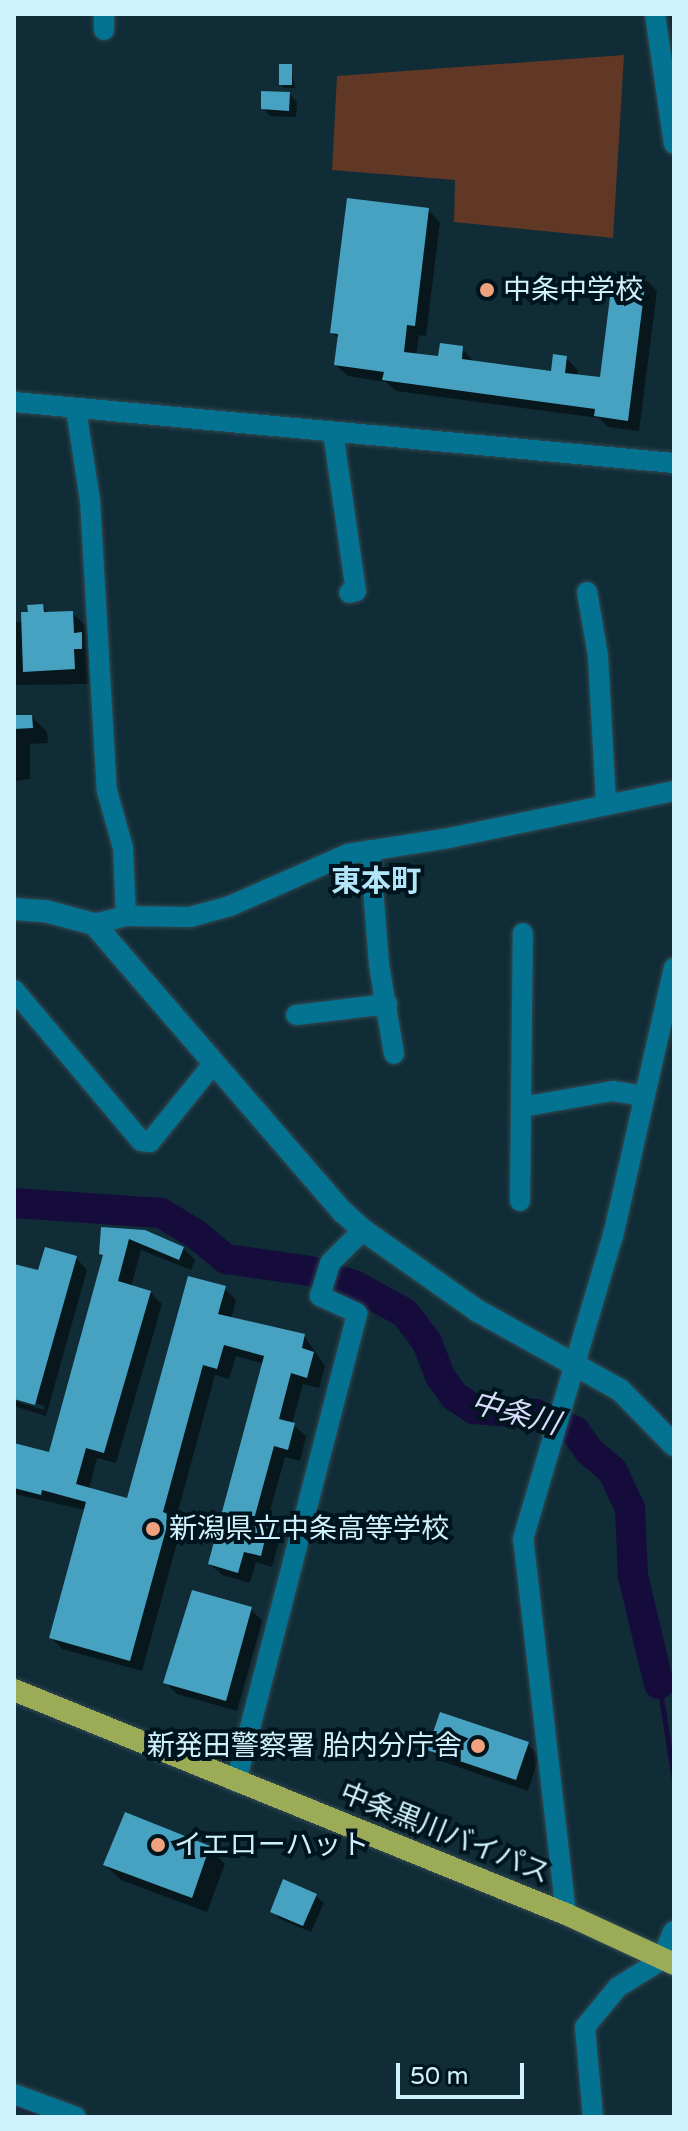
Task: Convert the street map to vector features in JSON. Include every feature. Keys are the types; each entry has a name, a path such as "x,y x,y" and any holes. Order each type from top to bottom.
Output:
{"highway":[{"name":"中条黒川バイパス","path":"14,1690 566,1914 668,1961"}],"street":[{"path":"650,16 674,144"},
{"path":"14,402 674,463"},
{"path":"76,409 90,500 107,791 123,848 126,916"},
{"path":"333,432 356,591 349,593"},
{"path":"587,592 598,656 606,805"},
{"path":"14,909 45,911 94,924 126,916 190,917 230,906 348,854 674,791"},
{"path":"370,850 379,965 394,1054"},
{"path":"94,924 343,1212 363,1230 478,1311 620,1390 674,1445"},
{"path":"520,1201 523,933"},
{"path":"566,1914 523,1539 573,1362 613,1236 674,968"},
{"path":"14,990 141,1141 150,1142 214,1063"},
{"path":"296,1015 387,1004"},
{"path":"522,1107 613,1091 645,1096"},
{"path":"236,1782 357,1313 320,1296 330,1263 363,1230"},
{"path":"593,2117 585,2027 618,1987 668,1961 674,1932"},
{"path":"14,2094 76,2117"}],"shaded area":[{"path":"624,55 613,238 454,222 455,180 332,170 337,76"}],"building":[{"path":"279,64 292,64 292,85 279,85"},
{"path":"261,91 290,92 289,111 261,109"},
{"path":"347,198 429,208 415,326 407,325 404,352 438,356 440,343 463,346 462,359 551,371 553,354 567,356 565,373 600,377 613,273 646,278 628,421 594,416 595,409 382,380 384,372 334,365 338,334 330,333"},
{"path":"43,604 44,612 73,611 74,633 82,632 82,649 74,649 75,669 23,672 21,612 28,612 27,605"},
{"path":"14,715 32,715 33,728 14,729"},
{"path":"101,1227 145,1230 184,1247 179,1260 129,1239 118,1281 151,1291 104,1453 86,1448 76,1484 127,1498 188,1276 226,1286 218,1314 305,1334 302,1348 314,1352 307,1378 291,1373 279,1419 295,1423 288,1450 274,1446 253,1523 268,1527 261,1556 244,1552 238,1573 208,1564 264,1356 224,1345 217,1369 203,1365 163,1512 170,1515 130,1661 49,1638 86,1502 42,1490 41,1495 14,1488 14,1443 49,1452 103,1255 99,1254"},
{"path":"45,1247 77,1256 35,1405 14,1399 14,1264 38,1270"},
{"path":"192,1590 252,1607 226,1701 163,1683"},
{"name":"新発田警察署 胎内分庁舎","path":"440,1712 529,1742 516,1780 427,1750"},
{"path":"125,1812 210,1846 192,1898 103,1865"},
{"path":"283,1879 317,1894 303,1926 270,1912"}],"waterway":[{"name":"中条川","path":"14,1203 161,1213 193,1232 226,1259 310,1271 354,1285 405,1313 427,1342 440,1376 454,1396 474,1409 535,1414 575,1431 589,1451 612,1470 630,1508 633,1576 659,1684"},
{"path":"659,1684 674,1780"},
{"path":"14,2105 45,2117"}],"place":[{"name":"中条中学校","path":"487,290"},
{"name":"新潟県立中条高等学校","path":"153,1529"},
{"name":"新発田警察署 胎内分庁舎","path":"478,1746"},
{"name":"イエローハット","path":"158,1845"}],"district":[{"name":"東本町","path":"376,882"}]}
